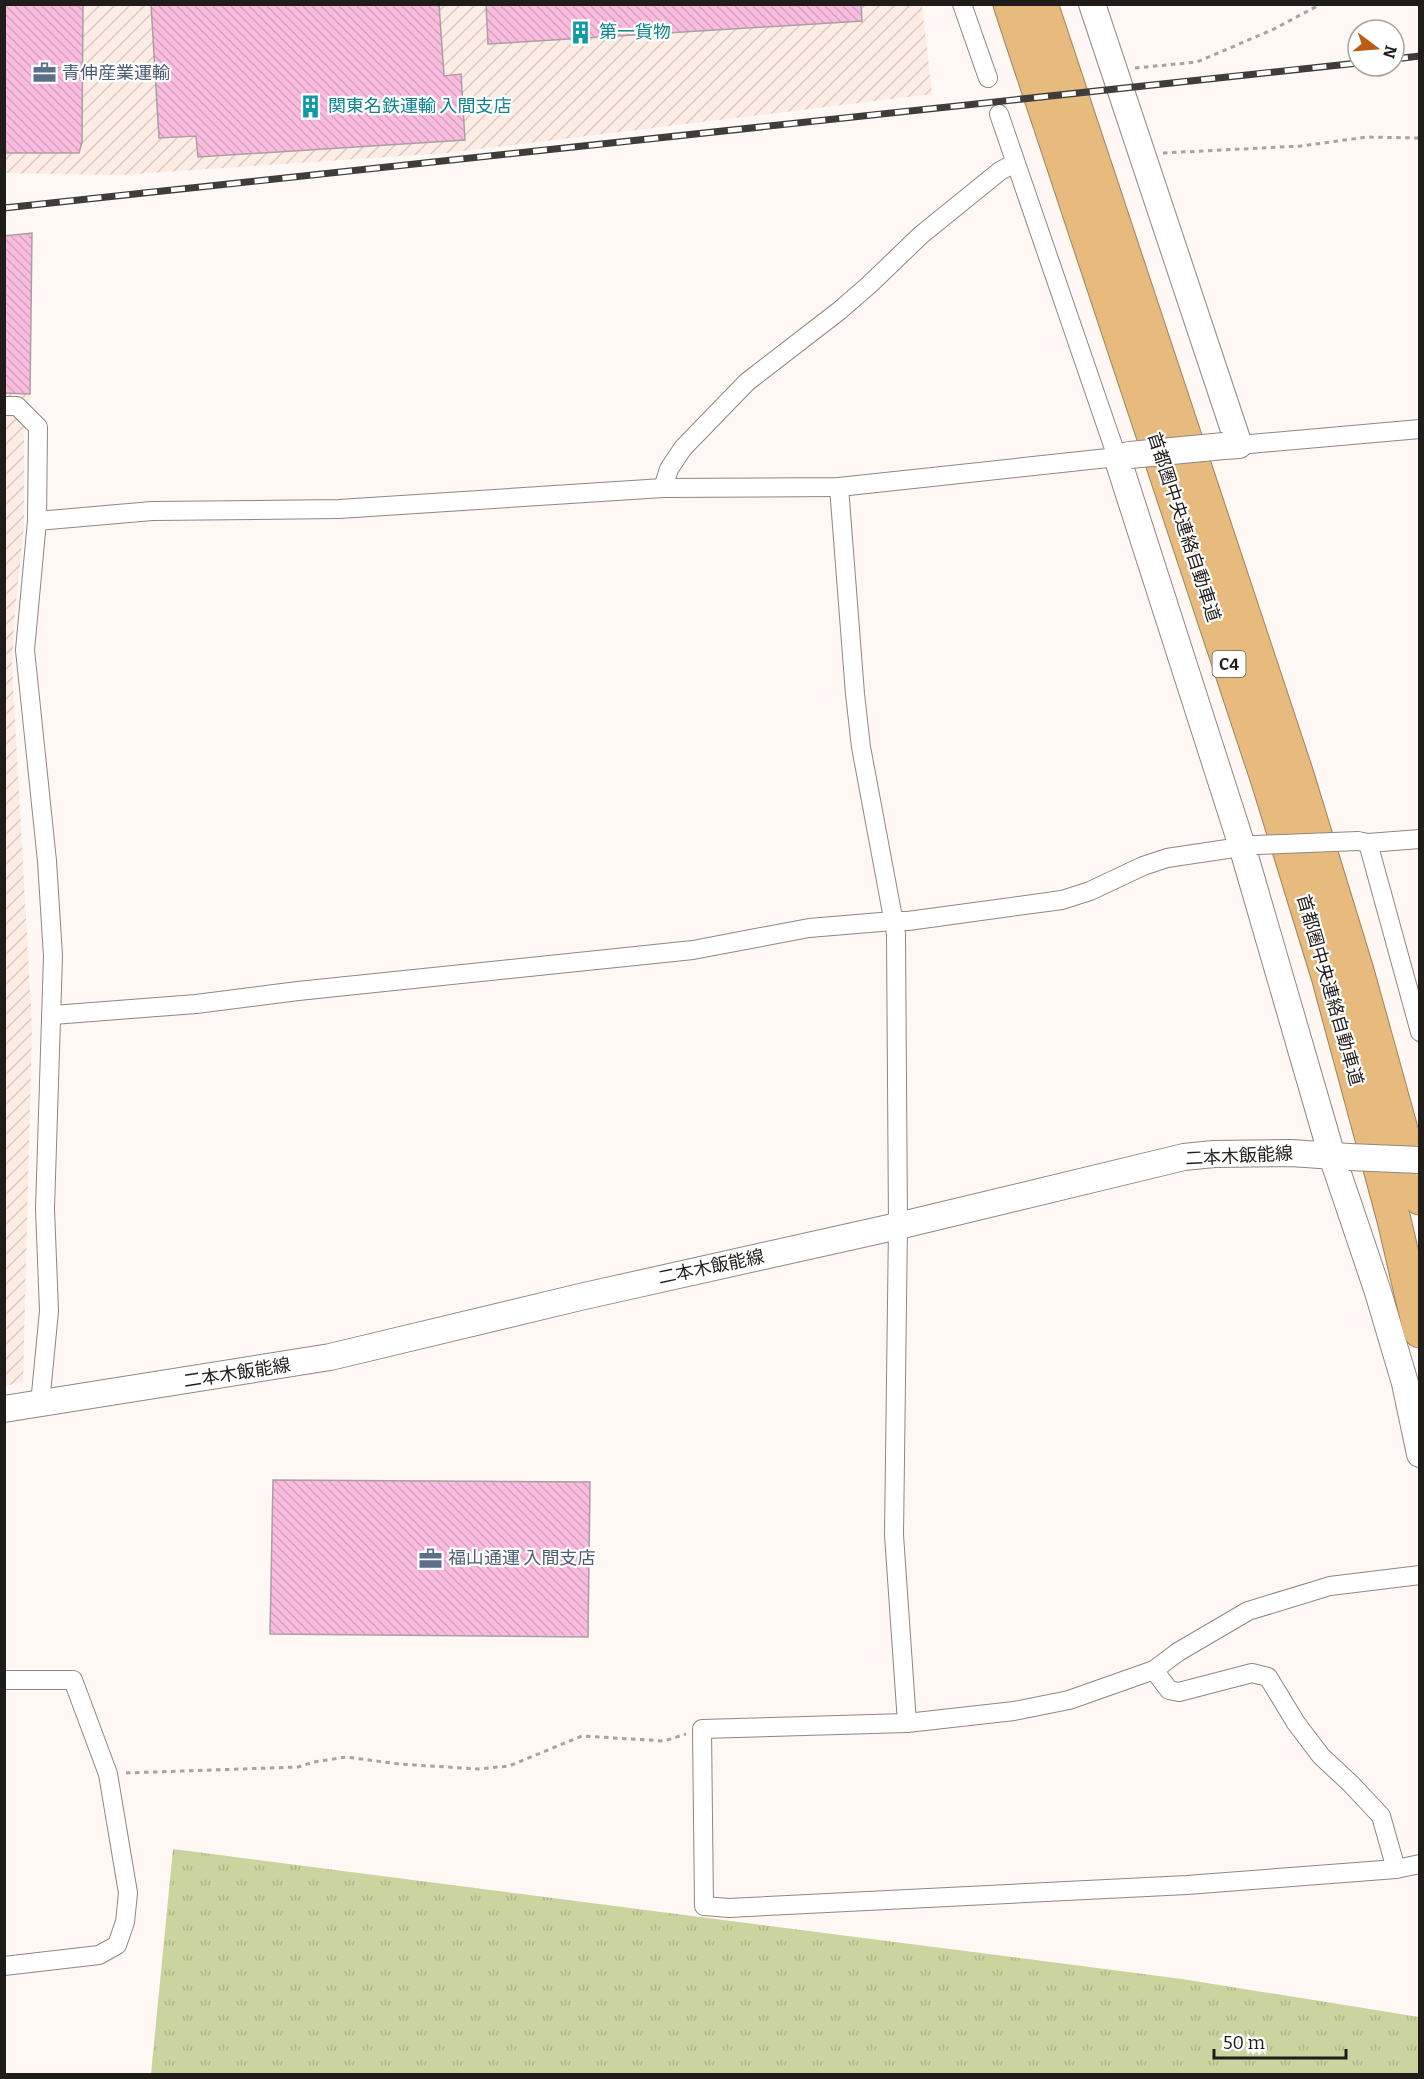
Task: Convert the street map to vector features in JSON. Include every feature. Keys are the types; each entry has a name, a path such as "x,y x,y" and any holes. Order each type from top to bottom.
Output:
{"highway":[{"name":"首都圏中央連絡自動車道","path":"1010,4 1268,781 1307,907 1394,1220 1419,1331"},
{"name":"首都圏中央連絡自動車道","path":"1041,4 1296,772 1358,971 1419,1198"}],"street":[{"path":"962,4 988,78"},
{"path":"1092,4 1143,154 1232,445"},
{"path":"999,114 1123,456 1249,845 1406,1383 1419,1454"},
{"path":"663,488 669,469 683,448 747,382 839,311 921,235 1000,171 1015,163"},
{"path":"4,406 17,406 38,427 38,520 25,650 47,861 53,956 45,1209 49,1311 40,1404"},
{"path":"38,520 152,511 339,509 663,488 839,487 1232,445 1419,429"},
{"path":"839,487 860,736 896,934 898,1226 894,1535 907,1723"},
{"path":"52,1015 196,1004 298,991 683,952 809,928 908,921 1062,900 1090,891 1143,866 1167,858 1249,845 1419,839"},
{"path":"1363,842 1419,1032"},
{"name":"二本木飯能線","path":"4,1409 330,1358 625,1286 898,1226 1184,1157 1214,1154 1291,1153 1419,1161"},
{"path":"1419,1575 1330,1586 1248,1611 1178,1652 1154,1670 1068,1700 1014,1711 907,1723 702,1730 704,1906 740,1908 1187,1885 1396,1869 1419,1864"},
{"path":"1154,1670 1169,1690 1179,1692 1252,1673 1268,1677 1296,1723 1321,1756 1352,1784 1381,1816 1396,1869"},
{"path":"4,1680 73,1680 108,1774 128,1893 125,1922 117,1945 99,1955 4,1966"}],"path":[{"path":"1113,69 1197,62 1275,29 1321,4"},
{"path":"1143,154 1301,146 1367,137 1419,138"},
{"path":"108,1774 298,1767 346,1757 399,1764 478,1769 509,1766 582,1736 664,1741 702,1730"}],"shaded area":[{"path":"5,5 922,5 932,94 446,153 120,175 5,173"},
{"path":"32,233 30,394 24,435 24,525 14,620 12,668 32,1026 23,1382 5,1386 4,236"}],"green space":[{"path":"173,1849 1182,1979 1419,2017 1419,2074 151,2074"}],"building":[{"name":"青伸産業運輸","path":"4,4 83,4 82,142 79,153 4,153"},
{"name":"関東名鉄運輸 入間支店","path":"151,4 439,4 444,76 461,74 465,140 198,157 196,136 159,138"},
{"name":"第一貨物","path":"486,4 861,4 862,21 488,44"},
{"path":"32,233 30,394 4,393 4,236"},
{"name":"福山通運 入間支店","path":"273,1480 590,1482 588,1637 270,1634"}],"railway":[{"path":"1406,58 1420,56"},
{"path":"4,208 1346,64"}],"place":[{"name":"第一貨物","path":"581,32"},
{"name":"青伸産業運輸","path":"44,73"},
{"name":"関東名鉄運輸 入間支店","path":"310,106"},
{"name":"福山通運 入間支店","path":"430,1558"}]}
